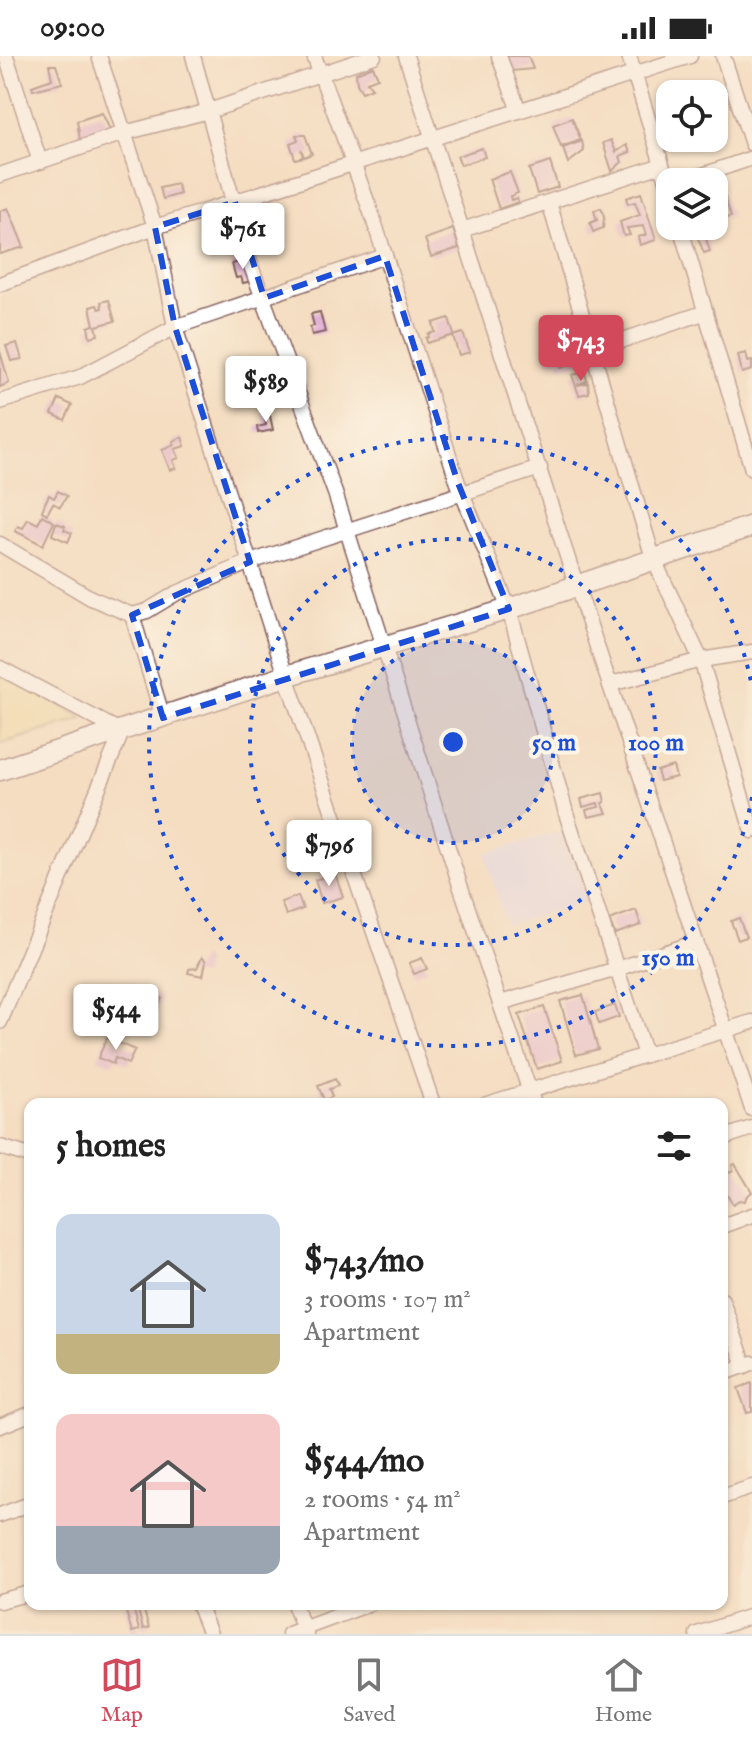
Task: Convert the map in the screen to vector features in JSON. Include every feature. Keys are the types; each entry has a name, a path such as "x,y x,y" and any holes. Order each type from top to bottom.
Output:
{"main road":[{"path":"0,770 286,676 509,609 752,526"}],"street":[{"path":"6,56 40,162"},
{"path":"99,56 155,227 175,327 286,676 431,1098"},
{"path":"193,56 251,266 349,532 532,1098 645,1055 752,1022"},
{"path":"314,56 354,164 462,494 509,609 566,813 645,1055"},
{"path":"0,175 124,133 209,111 374,56"},
{"path":"406,56 576,584 752,1109"},
{"path":"499,56 519,111"},
{"path":"629,56 664,168"},
{"path":"0,284 155,227 690,56"},
{"path":"723,56 750,134"},
{"path":"724,168 752,158"},
{"path":"462,230 662,165"},
{"path":"549,202 653,558 701,660 752,831"},
{"path":"684,240 752,469"},
{"path":"0,402 80,377 175,327 385,256"},
{"path":"594,350 706,312"},
{"path":"0,544 91,598 132,615 147,611 175,594 250,562 540,468"},
{"path":"132,615 163,718"},
{"path":"611,684 701,660 752,652"},
{"path":"0,668 122,732 0,1022"},
{"path":"500,1003 696,942"},
{"path":"728,1136 752,1128"},
{"path":"0,1147 24,1154"},
{"path":"728,1224 752,1215"},
{"path":"728,1315 748,1364 728,1372"},
{"path":"0,1426 24,1416"},
{"path":"728,1495 752,1487"},
{"path":"0,1515 24,1506"},
{"path":"0,1601 24,1595"},
{"path":"200,1610 210,1634"},
{"path":"296,1610 305,1631"},
{"path":"289,1634 305,1631 355,1610"},
{"path":"702,1633 752,1616"}],"highlighted area":[{"path":"235,202 264,298 385,256 458,483 509,609 163,718 132,615 250,562 175,327 155,227"}],"shaded area":[{"path":"566,830 587,901 506,925 485,854"}],"sand":[{"path":"0,669 83,719 0,744"}],"building":[{"path":"507,56 528,56 533,69 512,71"},
{"path":"49,65 56,65 62,83 33,90 32,86 52,79"},
{"path":"373,66 378,78 367,82 372,88 362,92 356,73"},
{"path":"102,113 112,134 80,140 77,121"},
{"path":"572,118 581,140 561,147 553,125"},
{"path":"296,135 305,135 312,154 304,157 301,149 303,157 295,159 290,143 298,140"},
{"path":"611,140 616,152 627,145 630,152 620,156 622,162 612,171 603,143"},
{"path":"582,141 584,151 568,163 563,148"},
{"path":"482,148 485,157 461,165 457,156"},
{"path":"550,162 558,187 537,194 529,169"},
{"path":"510,172 518,193 510,196 511,200 517,198 518,202 499,209 489,179"},
{"path":"177,184 180,194 163,199 160,188"},
{"path":"641,193 656,240 640,245 638,237 646,235 643,226 627,228 630,235 624,236 620,222 640,215 635,202 628,204 626,198"},
{"path":"8,208 24,247 0,254 0,211"},
{"path":"601,208 603,228 593,232 590,223 597,220 594,211"},
{"path":"453,229 459,248 431,257 425,239"},
{"path":"699,240 706,240 710,251 704,253"},
{"path":"249,259 252,281 243,283 241,277 236,278 232,264"},
{"path":"109,300 115,321 96,326 98,335 90,337 88,327 94,325 90,307 97,305 99,309 102,308 101,302"},
{"path":"320,312 325,332 312,335 310,327 314,326 311,314"},
{"path":"573,312 576,321 559,328 556,318"},
{"path":"449,318 454,335 427,343 428,334 435,332 433,323"},
{"path":"553,318 559,335 550,338 545,321"},
{"path":"463,333 470,352 459,355 453,336"},
{"path":"17,343 22,359 11,361 6,346"},
{"path":"562,344 567,357 577,354 580,362 560,368 555,346"},
{"path":"0,351 9,383 0,387"},
{"path":"556,351 557,360 548,362 546,352"},
{"path":"746,353 748,362 752,361 752,370 742,373 738,355"},
{"path":"256,364 263,392 256,394 257,400 248,402 245,398 234,401 230,382 251,377 249,370"},
{"path":"585,372 587,381 577,385 588,383 589,393 579,395 572,375"},
{"path":"59,399 72,405 65,420 52,414"},
{"path":"269,411 273,430 258,433 257,427 266,425 264,412"},
{"path":"182,437 185,446 175,449 179,458 173,460 176,468 170,470 162,450"},
{"path":"58,491 67,496 60,507 53,503 47,514 42,511 49,495 54,498"},
{"path":"42,515 54,522 43,545 15,531 18,526 23,528 28,519 38,524"},
{"path":"56,523 72,533 68,542 52,535"},
{"path":"673,766 676,777 660,781 657,771"},
{"path":"603,793 605,802 602,803 607,813 588,817 586,810 599,807 598,803 583,807 581,799"},
{"path":"335,873 343,897 322,903 315,880"},
{"path":"298,896 303,909 286,915 281,902"},
{"path":"636,910 641,925 615,934 609,920"},
{"path":"739,918 746,937 738,940 731,921"},
{"path":"202,957 206,961 203,976 188,973 189,969 197,968"},
{"path":"422,958 427,969 414,974 409,963"},
{"path":"152,994 162,998 155,1015 145,1011"},
{"path":"583,995 598,1049 576,1055 560,1001"},
{"path":"615,1005 619,1017 599,1024 595,1012"},
{"path":"544,1007 562,1061 537,1069 519,1015"},
{"path":"107,1038 135,1050 128,1064 115,1058 113,1064 98,1058"},
{"path":"335,1079 338,1086 329,1089 332,1097 323,1098 318,1086"},
{"path":"735,1164 752,1192 745,1201 739,1200 733,1204 728,1197 728,1173 733,1170"},
{"path":"752,1383 752,1412 747,1413 738,1388"},
{"path":"125,1610 138,1610 134,1611 139,1630 132,1632"},
{"path":"138,1610 144,1610 149,1628 143,1629"}]}
